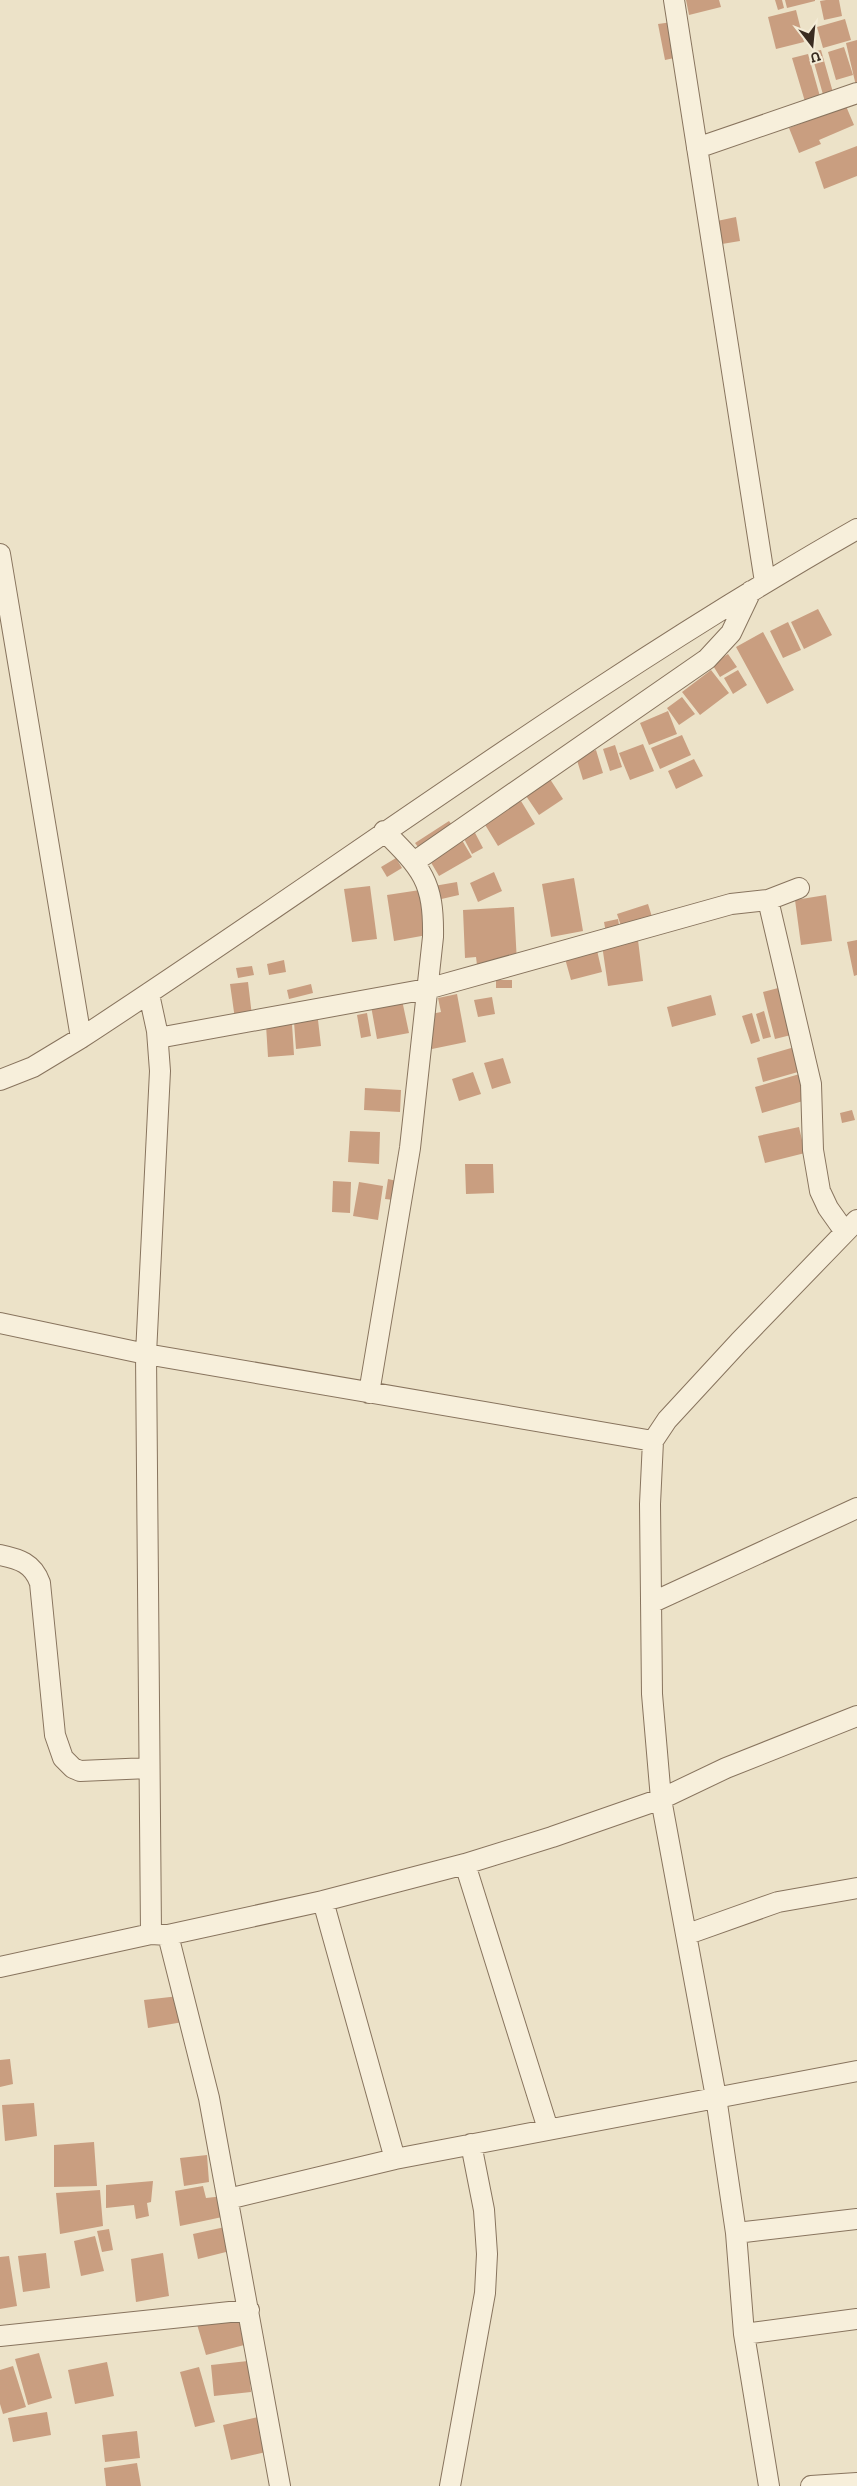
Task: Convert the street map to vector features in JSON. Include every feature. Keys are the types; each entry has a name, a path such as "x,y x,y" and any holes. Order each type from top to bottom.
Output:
{"street":[{"path":"407,855 707,659 731,633 758,586 697,148 674,0"},
{"path":"697,148 857,92"},
{"path":"0,1080 33,1067 82,1038 149,994 384,831 758,586 857,529"},
{"path":"0,554 82,1038"},
{"path":"368,1393 403,1193 427,989 433,918 429,887 407,855 384,831"},
{"path":"157,1028 427,989 731,904 768,900 799,888"},
{"path":"768,900 811,1084 813,1150 820,1191 828,1208 851,1226 732,1349 667,1420 653,1441 650,1504 652,1694 662,1799 688,1934 716,2097 736,2233 744,2334 769,2486"},
{"path":"149,994 157,1028 160,1071 146,1354 149,1768 159,1934 202,2066 249,2310 280,2486"},
{"path":"0,1323 146,1354 653,1441"},
{"path":"651,1602 857,1508"},
{"path":"0,1555 23,1561 29,1565 40,1583 51,1718 58,1748 63,1758 73,1768 80,1771 149,1768"},
{"path":"0,1967 323,1902 465,1864 662,1799 745,1761 857,1716"},
{"path":"465,1864 548,2129"},
{"path":"688,1934 778,1902 857,1888"},
{"path":"323,1902 395,2159"},
{"path":"228,2199 395,2159 857,2071"},
{"path":"450,2486 485,2293 487,2254 484,2210 471,2144"},
{"path":"736,2233 857,2219"},
{"path":"0,2336 249,2310"},
{"path":"744,2334 857,2319"},
{"path":"812,2486 857,2483"}],"building":[{"path":"686,0 719,0 721,7 689,15"},
{"path":"775,0 782,0 784,8 778,10"},
{"path":"785,0 815,0 815,1 787,8"},
{"path":"839,0 842,16 824,20 820,1"},
{"path":"796,10 804,42 776,49 768,17"},
{"path":"845,19 851,40 823,48 817,27"},
{"path":"672,22 679,57 665,60 658,24"},
{"path":"857,40 857,86 856,86 846,43"},
{"path":"844,47 853,75 836,80 828,52"},
{"path":"821,50 834,96 824,98 811,52"},
{"path":"808,54 821,100 806,105 792,58"},
{"path":"843,99 854,125 819,140 821,144 799,153 789,128 802,123 799,117"},
{"path":"857,146 857,176 824,189 815,162"},
{"path":"736,217 740,241 722,244 717,221"},
{"path":"818,609 832,635 804,649 791,622"},
{"path":"788,622 801,650 783,658 770,631"},
{"path":"763,632 794,690 767,704 736,647"},
{"path":"728,654 737,667 720,677 712,664"},
{"path":"711,670 729,693 700,715 682,692"},
{"path":"738,670 747,685 733,694 724,678"},
{"path":"682,697 695,714 679,725 667,708"},
{"path":"668,711 677,734 649,745 640,723"},
{"path":"682,735 691,755 660,769 651,748"},
{"path":"643,744 654,771 630,780 619,753"},
{"path":"615,745 622,767 610,771 603,749"},
{"path":"596,750 603,773 583,780 576,757"},
{"path":"694,759 703,776 676,789 668,771"},
{"path":"548,776 563,799 539,815 524,793"},
{"path":"521,801 535,824 498,846 484,823"},
{"path":"449,821 455,829 421,851 415,843"},
{"path":"473,829 483,848 472,854 462,835"},
{"path":"459,835 472,857 439,876 426,854"},
{"path":"396,858 402,868 387,877 381,867"},
{"path":"494,872 502,891 478,902 470,883"},
{"path":"574,878 583,931 551,937 542,884"},
{"path":"457,882 459,895 437,900 434,886"},
{"path":"370,886 377,939 352,942 344,889"},
{"path":"420,890 427,935 394,941 387,895"},
{"path":"826,895 832,941 801,945 795,900"},
{"path":"648,904 653,920 622,929 617,914"},
{"path":"514,907 517,963 477,965 476,957 465,958 463,910"},
{"path":"618,919 620,931 606,933 604,922"},
{"path":"638,940 643,981 608,986 602,945"},
{"path":"857,940 857,975 854,976 847,942"},
{"path":"596,946 602,972 571,980 564,955"},
{"path":"284,960 286,972 269,975 267,964"},
{"path":"252,966 254,975 238,978 236,968"},
{"path":"496,980 512,980 512,988 496,988"},
{"path":"248,982 252,1016 235,1019 230,984"},
{"path":"311,984 313,993 289,999 287,990"},
{"path":"782,987 795,1034 775,1039 763,992"},
{"path":"457,994 466,1042 432,1049 426,1015 441,1012 438,998"},
{"path":"711,995 716,1015 672,1027 667,1007"},
{"path":"492,997 495,1014 478,1017 474,1000"},
{"path":"402,1000 409,1033 377,1039 371,1006"},
{"path":"764,1011 771,1037 763,1039 756,1014"},
{"path":"367,1013 371,1036 361,1038 357,1015"},
{"path":"752,1013 760,1041 751,1044 742,1016"},
{"path":"318,1020 321,1046 296,1049 294,1022"},
{"path":"292,1024 294,1055 268,1057 266,1025"},
{"path":"798,1046 805,1070 763,1082 757,1058"},
{"path":"503,1058 511,1083 492,1089 484,1063"},
{"path":"473,1072 481,1094 459,1101 452,1079"},
{"path":"803,1073 810,1099 762,1113 755,1087"},
{"path":"365,1088 401,1090 400,1112 364,1110"},
{"path":"852,1110 855,1120 842,1123 840,1113"},
{"path":"799,1127 805,1153 765,1163 758,1136"},
{"path":"350,1131 380,1132 379,1164 348,1162"},
{"path":"465,1164 493,1164 494,1193 466,1194"},
{"path":"388,1179 397,1181 394,1200 385,1199"},
{"path":"333,1181 351,1182 350,1213 332,1212"},
{"path":"359,1182 383,1186 378,1220 353,1216"},
{"path":"179,1996 183,2022 148,2028 144,2000"},
{"path":"10,2059 13,2084 0,2087 0,2060"},
{"path":"34,2103 37,2136 5,2141 2,2105"},
{"path":"94,2142 97,2186 54,2187 54,2145"},
{"path":"207,2155 209,2182 184,2186 180,2158"},
{"path":"153,2181 151,2202 147,2203 149,2216 136,2219 134,2205 106,2208 106,2185"},
{"path":"203,2186 206,2198 224,2196 227,2216 180,2226 175,2191"},
{"path":"100,2190 103,2226 60,2234 56,2193"},
{"path":"225,2227 230,2251 198,2259 193,2234"},
{"path":"109,2229 113,2250 102,2252 97,2231"},
{"path":"95,2236 104,2271 81,2276 74,2241"},
{"path":"46,2253 50,2288 23,2292 18,2256"},
{"path":"163,2253 169,2296 136,2302 131,2259"},
{"path":"9,2256 17,2306 0,2309 0,2257"},
{"path":"238,2309 248,2344 206,2355 196,2321"},
{"path":"39,2353 52,2398 28,2405 15,2359"},
{"path":"248,2361 251,2392 214,2396 211,2365"},
{"path":"107,2362 114,2396 75,2404 68,2370"},
{"path":"13,2366 26,2407 3,2414 0,2404 0,2370"},
{"path":"199,2367 215,2422 195,2427 180,2372"},
{"path":"47,2412 51,2435 13,2442 8,2418"},
{"path":"258,2417 266,2452 231,2460 223,2425"},
{"path":"137,2431 140,2458 105,2462 102,2435"},
{"path":"137,2463 141,2486 106,2486 104,2468"}]}
